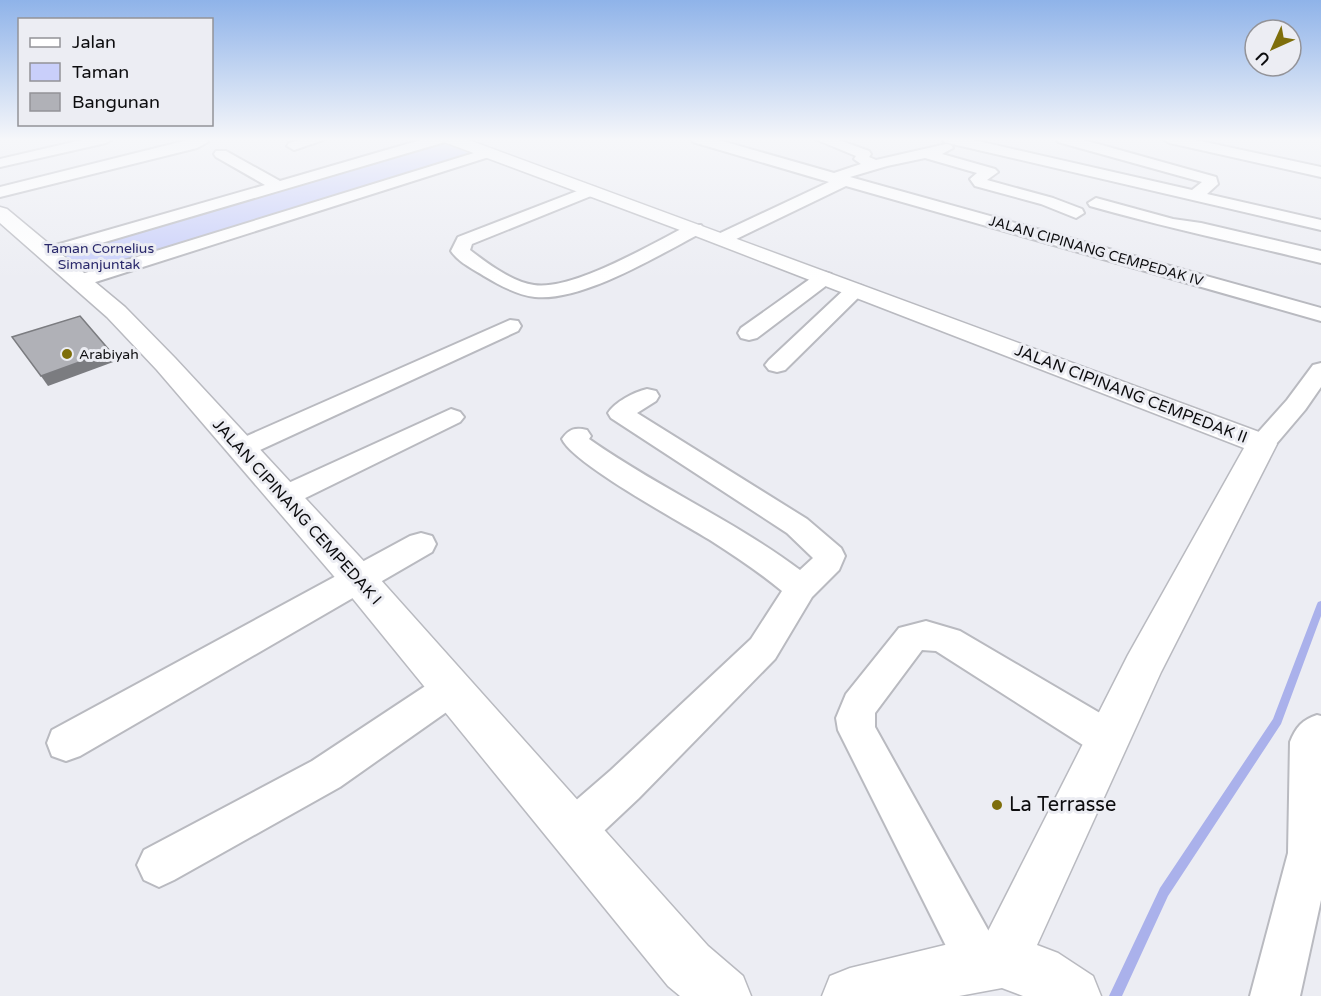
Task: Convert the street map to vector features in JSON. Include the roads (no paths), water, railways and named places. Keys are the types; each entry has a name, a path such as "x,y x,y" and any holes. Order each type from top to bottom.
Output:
{"street":[{"path":"0,192 27,185"},
{"path":"79,281 352,185"},
{"name":"JALAN CIPINANG CEMPEDAK II","path":"576,185 1262,444 1143,667 1108,739 991,961"},
{"path":"722,239 825,185"},
{"name":"JALAN CIPINANG CEMPEDAK IV","path":"861,185 1321,315"},
{"path":"990,185 1076,213"},
{"path":"1017,193 1028,185"},
{"path":"1117,185 1096,203 1172,224 1201,228 1321,257"},
{"path":"1147,185 1321,225"},
{"path":"1193,196 1208,185"},
{"path":"48,253 278,186"},
{"path":"590,191 464,241 460,251 472,261 519,286 533,291 555,291 607,271 695,229"},
{"name":"JALAN CIPINANG CEMPEDAK I","path":"0,213 116,312 145,342 358,579 688,966 723,996"},
{"path":"749,333 824,278"},
{"path":"777,364 855,290"},
{"path":"240,449 510,326"},
{"path":"1262,444 1296,405 1321,370"},
{"path":"574,830 625,784 763,649 801,588 828,562 830,556 797,526 620,413 648,396"},
{"path":"283,497 451,417"},
{"path":"578,436 575,439 576,442 604,462 721,533 787,576 801,588"},
{"path":"66,743 422,543"},
{"path":"991,961 856,730 855,718 859,706 911,638 923,634 932,635 948,641 1108,739"},
{"path":"159,865 326,774 452,688"},
{"path":"1275,996 1316,856 1308,772 1309,742 1317,732 1321,733"},
{"path":"850,996 991,961 1038,973 1073,996"}],"waterway":[{"path":"1115,996 1164,892 1277,721 1321,604"}],"place":[{"name":"Arabiyah","path":"67,354"},
{"name":"La Terrasse","path":"997,805"}],"park label":[{"name":"Taman Cornelius Simanjuntak","path":"99,256"}]}
